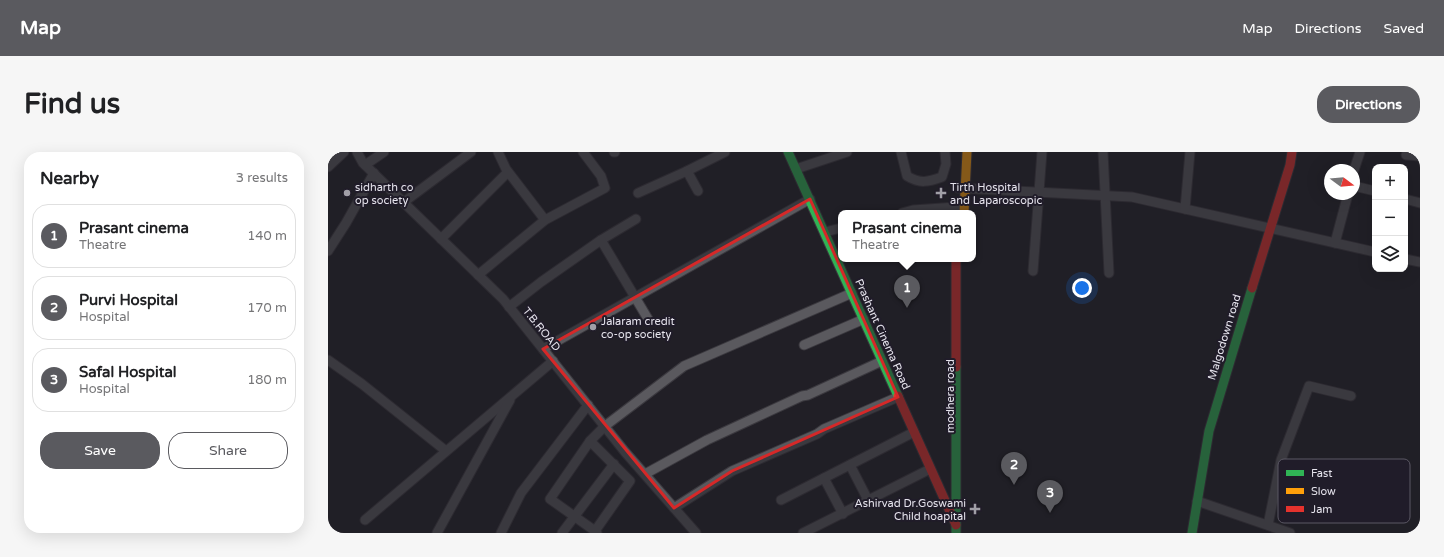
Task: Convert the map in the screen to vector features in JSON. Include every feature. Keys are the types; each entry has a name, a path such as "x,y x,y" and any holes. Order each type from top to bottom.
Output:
{"street":[{"path":"328,158 338,152"},
{"path":"328,167 344,152"},
{"name":"T.B.ROAD","path":"357,152 366,165 509,307 604,426 696,533"},
{"path":"366,165 384,152"},
{"path":"404,202 471,152"},
{"path":"498,152 508,172 545,220"},
{"path":"478,275 545,220 605,188 601,176 583,152"},
{"path":"638,193 725,152"},
{"name":"Prashant Cinema Road","path":"788,152 864,319 956,529"},
{"path":"796,169 837,154 847,152"},
{"path":"901,152 907,176 915,181 930,182 942,178 946,164 945,152"},
{"path":"959,152 962,188"},
{"path":"960,210 967,152"},
{"path":"1033,271 1042,152"},
{"path":"1103,152 1109,273"},
{"path":"1185,209 1190,152"},
{"name":"Malgodown road","path":"1192,533 1209,431 1231,354 1290,165 1292,152"},
{"path":"1356,164 1360,152"},
{"path":"1406,155 1420,156"},
{"path":"687,171 698,191"},
{"path":"441,239 508,172"},
{"path":"328,251 346,223 374,173"},
{"path":"1360,187 1372,190"},
{"path":"962,188 1132,197 1372,251"},
{"path":"543,349 810,199"},
{"path":"1336,243 1347,200"},
{"path":"1408,200 1420,203"},
{"path":"509,307 540,282 601,240 636,219"},
{"path":"824,232 838,229"},
{"path":"601,240 648,319"},
{"path":"1408,260 1420,262"},
{"path":"956,262 956,529"},
{"name":"modhera road","path":"963,262 963,533"},
{"path":"852,294 684,366 604,426 590,441 550,499 596,532 630,481 642,471 802,396 808,395 882,361"},
{"path":"804,345 864,319"},
{"path":"328,360 362,384 446,451"},
{"path":"365,520 553,361"},
{"path":"1280,459 1309,386 1351,396"},
{"path":"438,533 512,395"},
{"path":"674,508 732,471 816,434 824,428 898,397"},
{"path":"501,533 520,493 588,405"},
{"path":"781,500 914,432"},
{"path":"590,441 630,481"},
{"path":"562,533 574,515 614,464"},
{"path":"850,465 868,500"},
{"path":"803,533 843,514 930,468"},
{"path":"1268,525 1278,471"},
{"path":"824,478 843,514"},
{"path":"1197,501 1290,533"}],"highlighted area":[{"path":"810,199 898,397 732,471 674,508 543,349"}],"traffic: fast":[{"path":"788,152 898,396"},
{"path":"1192,533 1209,431 1252,288"},
{"path":"956,367 956,533"}],"traffic: slow":[{"path":"964,210 967,152"}],"traffic: jam":[{"path":"1252,288 1290,165 1292,152"},
{"path":"956,262 956,367"},
{"path":"898,396 956,525"}],"place":[{"name":"sidharth co op society","path":"347,193"},
{"name":"Tirth Hospital and Laparoscopic","path":"941,193"},
{"name":"Prasant cinema","path":"907,308"},
{"name":"Jalaram credit co-op society","path":"593,327"},
{"name":"Purvi Hospital","path":"1014,485"},
{"name":"Ashirvad Dr.Goswami Child hoapital","path":"975,509"},
{"name":"Safal Hospital","path":"1050,513"}]}
